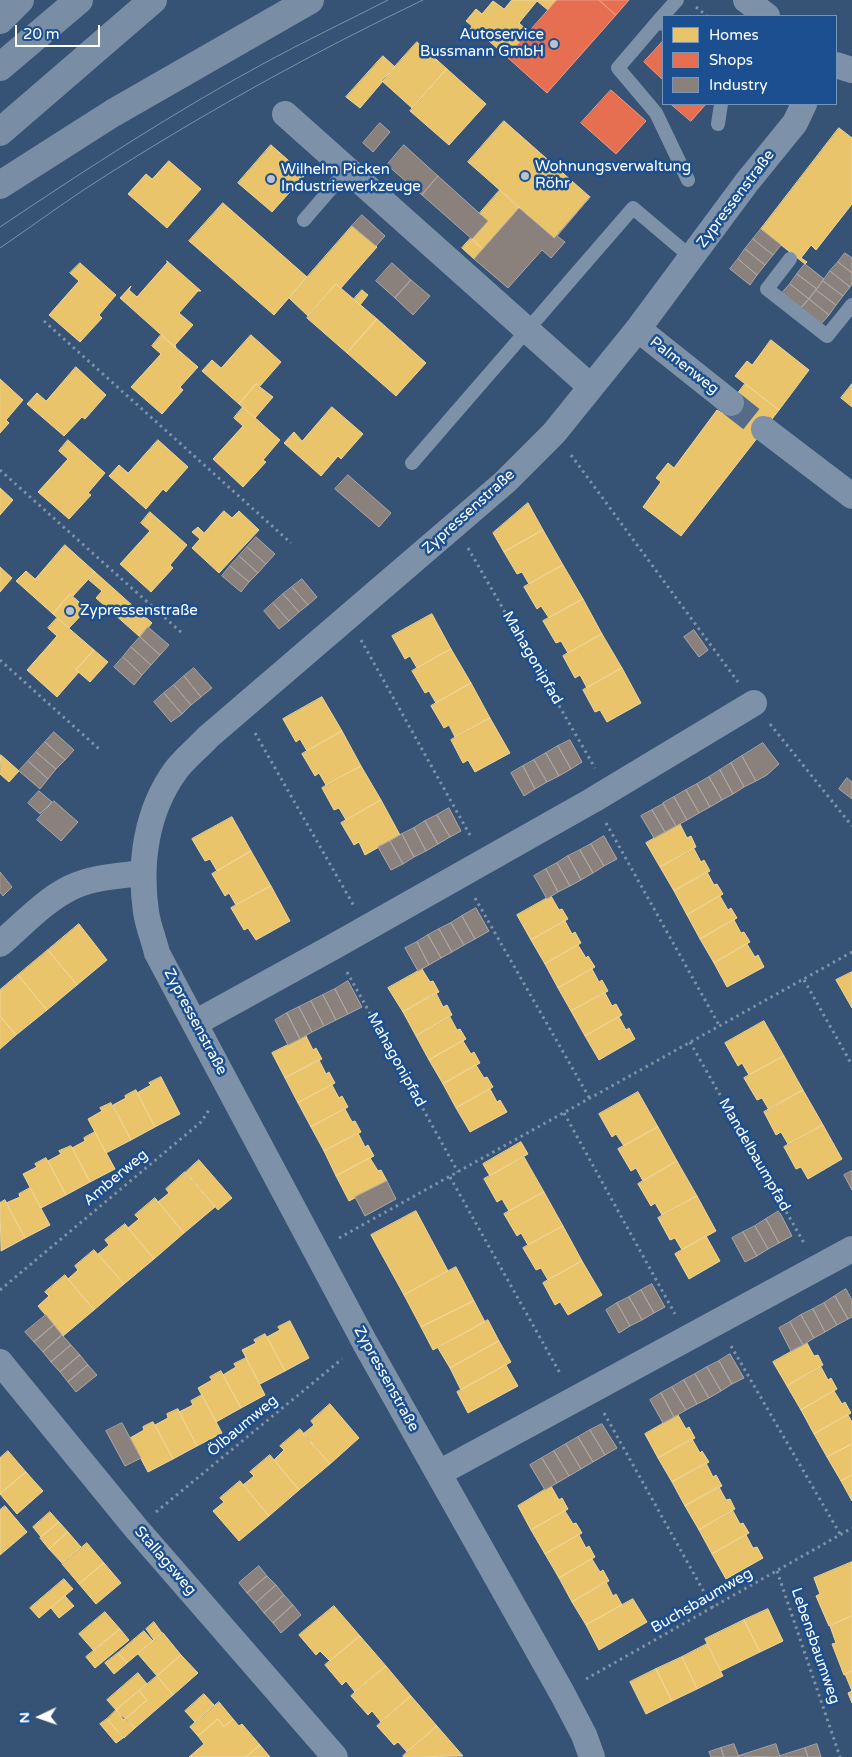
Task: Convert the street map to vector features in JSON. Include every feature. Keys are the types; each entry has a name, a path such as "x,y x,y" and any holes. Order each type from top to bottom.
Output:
{"main road":[{"path":"0,20 20,0"},
{"path":"0,67 79,0"},
{"path":"0,132 153,0"},
{"path":"0,186 113,113 310,0"}],"street":[{"path":"746,0 766,15"},
{"path":"837,65 852,70"},
{"name":"Zypressenstraße","path":"592,1757 584,1735 562,1693 440,1473 365,1343 158,953 146,914 142,873 146,842 152,818 162,793 177,770 208,737 505,482 554,433 638,330 747,182 795,124 804,105"},
{"path":"285,114 591,386"},
{"name":"Palmenweg","path":"638,330 731,402"},
{"path":"764,428 852,496"},
{"path":"195,1022 333,947 601,796 754,703"},
{"path":"0,944 51,900 71,888 98,879 142,873"},
{"path":"440,1473 852,1249"},
{"name":"Stallagsweg","path":"0,1362 135,1526 335,1757"}],"lane":[{"path":"666,15 677,0"},
{"path":"661,22 618,68 656,113 688,180"},
{"path":"718,124 720,105"},
{"path":"304,220 347,170"},
{"path":"412,463 633,208 692,257"},
{"path":"790,259 767,289 827,336 852,305"}],"path":[{"path":"44,321 291,543"},
{"path":"554,433 754,703 852,826"},
{"path":"0,470 183,634"},
{"name":"Mahagonipfad","path":"456,525 601,796 719,1025"},
{"path":"348,618 484,861"},
{"path":"0,660 99,749"},
{"path":"241,708 366,928"},
{"path":"461,874 590,1099"},
{"name":"Mahagonipfad","path":"333,947 458,1172"},
{"path":"316,1250 852,952"},
{"path":"804,980 852,1065"},
{"name":"Mandelbaumpfad","path":"690,1042 818,1267"},
{"name":"Amberweg","path":"0,1290 201,1122 210,1108"},
{"path":"564,1113 688,1338"},
{"path":"450,1177 713,1608"},
{"path":"718,1322 840,1534"},
{"name":"Ölbaumweg","path":"135,1526 166,1505 340,1360 365,1343"},
{"name":"Buchsbaumweg","path":"562,1693 852,1528"},
{"name":"Lebensbaumweg","path":"777,1570 840,1757"}],"building: Homes":[{"path":"512,0 557,0 548,10 537,1 519,23 529,32 507,57 480,33 472,34 470,30 472,26 466,21 476,9 482,14 493,1 504,9"},
{"path":"417,42 447,69 412,108 382,81"},
{"path":"383,56 395,67 360,108 346,97"},
{"path":"447,69 486,104 449,145 410,111"},
{"name":"Wohnungsverwaltung Röhr","path":"504,121 590,197 554,238 468,162"},
{"path":"839,128 852,138 852,204 816,250 811,245 801,258 807,262 805,264 761,229"},
{"name":"Wilhelm Picken Industriewerkzeuge","path":"271,145 305,175 272,212 238,183"},
{"path":"169,161 201,189 167,228 128,194 146,174 152,179"},
{"path":"500,190 519,208 483,249 472,239 488,221 480,213"},
{"path":"223,203 307,277 274,315 189,241"},
{"path":"352,226 377,247 341,288 336,284 308,316 289,298"},
{"path":"471,238 483,249 474,259 462,248"},
{"path":"167,261 201,291 198,291 179,313 193,325 175,345 176,348 120,298 131,286 129,290 137,297"},
{"path":"80,263 116,295 99,315 102,318 80,342 49,315 79,281 70,273"},
{"path":"336,284 377,319 347,353 307,318"},
{"path":"362,290 368,295 360,305 354,299"},
{"path":"377,319 426,363 396,396 347,353"},
{"path":"161,335 198,367 180,387 183,390 162,414 131,387 161,354 152,346"},
{"path":"251,335 281,362 260,386 256,384 239,404 202,371 212,360 221,368"},
{"path":"771,340 809,370 779,410 735,376 747,361 752,365"},
{"path":"76,367 106,395 85,419 82,417 64,436 27,404 37,393 46,401"},
{"path":"0,379 23,400 6,420 9,423 0,433"},
{"path":"256,384 273,397 255,418 239,404"},
{"path":"745,384 779,410 681,536 643,507 661,482 656,478 668,463 674,468 717,410 722,413"},
{"path":"852,384 852,407 841,398"},
{"path":"243,407 280,440 263,460 266,462 243,487 213,459 243,426 234,418"},
{"path":"332,407 363,434 341,459 338,456 321,476 284,443 294,432 302,441"},
{"path":"68,440 105,473 88,493 91,495 69,519 38,492 68,459 59,451"},
{"path":"158,440 188,467 166,492 163,489 146,509 109,476 119,465 128,473"},
{"path":"0,488 13,500 0,515"},
{"path":"528,503 543,530 504,552 493,533"},
{"path":"224,511 232,518 239,511 259,530 219,573 192,548 200,539 192,532 198,527 204,533"},
{"path":"150,512 187,545 170,565 173,568 151,592 120,564 150,531 141,523"},
{"path":"543,530 563,565 529,584 522,572 517,574 504,552"},
{"path":"65,545 95,572 73,596 70,594 53,614 16,581 26,571 35,579"},
{"path":"563,565 583,599 549,618 541,606 537,609 524,587"},
{"path":"0,567 12,578 0,592"},
{"path":"95,572 152,623 140,637 96,598 102,591 89,580"},
{"name":"Zypressenstraße","path":"70,594 87,609 69,628 53,614"},
{"path":"583,599 602,634 568,653 561,641 556,643 543,621"},
{"path":"432,614 451,649 417,668 410,656 405,659 392,636"},
{"path":"57,618 94,650 76,670 79,672 57,697 27,670 57,636 48,628"},
{"path":"602,634 622,668 587,688 580,675 575,678 563,656"},
{"path":"451,649 471,683 436,703 429,691 425,693 412,671"},
{"path":"94,650 108,662 90,682 76,670"},
{"path":"622,668 641,703 607,722 600,710 595,712 583,690"},
{"path":"471,683 490,718 455,737 449,725 444,728 431,706"},
{"path":"322,697 342,731 307,751 300,739 296,742 283,719"},
{"path":"490,718 510,753 475,772 468,760 463,763 451,740"},
{"path":"342,731 361,766 326,785 319,773 315,776 302,754"},
{"path":"1,755 19,771 9,782 0,774"},
{"path":"361,766 381,800 346,820 339,808 334,810 322,788"},
{"path":"381,800 400,835 365,855 359,842 354,845 341,823"},
{"path":"232,817 251,851 217,871 210,859 205,861 192,839"},
{"path":"680,824 687,838 691,836 696,847 660,867 646,843"},
{"path":"694,849 701,862 704,860 710,871 674,891 660,867"},
{"path":"251,851 271,886 236,905 229,893 225,896 212,874"},
{"path":"707,872 714,885 717,884 723,894 687,915 674,891"},
{"path":"271,886 290,921 256,940 248,928 244,930 231,908"},
{"path":"551,896 559,910 562,909 568,919 531,940 517,915"},
{"path":"720,896 728,910 731,908 737,918 700,939 687,915"},
{"path":"734,920 741,933 744,932 750,942 714,963 700,939"},
{"path":"565,921 572,934 575,932 581,943 545,964 531,940"},
{"path":"79,924 107,960 77,985 48,950"},
{"path":"747,944 755,957 758,955 764,967 727,987 714,963"},
{"path":"578,945 586,958 588,956 595,967 558,988 545,964"},
{"path":"48,950 77,985 47,1010 18,975"},
{"path":"422,969 430,982 433,981 439,992 403,1012 388,988"},
{"path":"592,969 599,982 602,980 608,991 571,1011 558,988"},
{"path":"852,972 852,1008 836,980"},
{"path":"18,975 47,1010 16,1035 0,1016 0,990"},
{"path":"436,993 443,1007 447,1005 452,1015 416,1036 403,1012"},
{"path":"605,993 612,1006 616,1004 622,1015 585,1036 571,1011"},
{"path":"0,1016 16,1035 0,1049"},
{"path":"450,1017 457,1030 460,1029 466,1039 429,1060 416,1036"},
{"path":"619,1017 626,1030 629,1028 635,1039 599,1060 585,1036"},
{"path":"764,1021 784,1056 749,1075 742,1063 738,1066 725,1043"},
{"path":"306,1036 313,1050 316,1048 322,1059 285,1078 272,1053"},
{"path":"463,1041 471,1054 474,1052 480,1063 443,1084 429,1060"},
{"path":"784,1056 803,1090 769,1110 762,1098 757,1100 744,1078"},
{"path":"319,1060 326,1074 329,1072 335,1083 298,1103 285,1078"},
{"path":"476,1065 484,1078 487,1077 493,1087 456,1108 443,1084"},
{"path":"161,1077 180,1114 155,1127 137,1093 151,1085 149,1083"},
{"path":"332,1085 339,1098 342,1096 348,1107 311,1127 298,1103"},
{"path":"490,1089 497,1102 500,1100 507,1112 470,1132 456,1108"},
{"path":"136,1090 155,1127 131,1140 113,1105"},
{"path":"803,1090 823,1125 788,1144 781,1132 776,1135 764,1112"},
{"path":"638,1092 658,1127 624,1146 616,1134 612,1137 599,1114"},
{"path":"111,1103 131,1140 106,1153 88,1119 102,1111 100,1108"},
{"path":"345,1109 352,1122 355,1121 361,1132 324,1151 311,1127"},
{"path":"823,1125 842,1159 808,1179 801,1167 796,1169 784,1147"},
{"path":"658,1127 677,1161 643,1181 636,1168 631,1171 618,1149"},
{"path":"95,1132 115,1169 90,1182 72,1148 85,1141 84,1138"},
{"path":"358,1133 365,1147 368,1145 374,1156 336,1176 324,1151"},
{"path":"521,1142 528,1154 490,1176 483,1164"},
{"path":"71,1146 90,1182 66,1195 48,1161 61,1154 59,1151"},
{"path":"524,1157 544,1192 509,1211 502,1199 497,1202 484,1179"},
{"path":"46,1158 66,1195 41,1208 23,1174 37,1167 35,1164"},
{"path":"370,1158 378,1171 381,1170 387,1181 349,1201 336,1176"},
{"path":"199,1160 232,1198 218,1210 186,1172"},
{"path":"677,1161 697,1196 662,1215 655,1203 651,1206 638,1184"},
{"path":"185,1172 215,1207 184,1233 158,1202 169,1193 166,1189"},
{"path":"30,1188 50,1225 25,1238 6,1203 20,1197 19,1194"},
{"path":"544,1192 563,1226 528,1245 521,1233 517,1236 504,1214"},
{"path":"697,1196 716,1231 682,1250 675,1238 670,1240 658,1218"},
{"path":"155,1198 184,1233 154,1259 128,1228 139,1219 135,1215"},
{"path":"5,1200 25,1238 1,1251 0,1203"},
{"path":"416,1211 448,1271 404,1295 371,1235"},
{"path":"125,1224 154,1259 124,1284 98,1254 109,1245 105,1240"},
{"path":"563,1226 582,1261 548,1280 541,1268 536,1270 523,1248"},
{"path":"706,1236 720,1261 689,1279 675,1254"},
{"path":"94,1250 124,1284 94,1310 68,1279 78,1270 75,1266"},
{"path":"582,1261 602,1295 568,1315 560,1302 555,1305 543,1283"},
{"path":"456,1267 474,1301 421,1327 404,1295"},
{"path":"65,1275 94,1310 63,1336 38,1306 49,1296 45,1292"},
{"path":"474,1301 485,1322 433,1350 421,1327"},
{"path":"488,1320 499,1341 450,1368 438,1348"},
{"path":"290,1321 309,1358 285,1371 267,1337 280,1330 278,1327"},
{"path":"265,1334 285,1371 260,1384 242,1350 256,1343 254,1340"},
{"path":"499,1341 511,1362 461,1390 450,1368"},
{"path":"807,1343 814,1356 818,1355 823,1365 787,1386 773,1362"},
{"path":"246,1358 265,1395 241,1408 223,1375 236,1367 234,1364"},
{"path":"506,1365 518,1386 468,1413 457,1392"},
{"path":"821,1367 828,1380 831,1378 837,1389 801,1410 787,1386"},
{"path":"221,1371 241,1408 216,1422 198,1388 212,1380 210,1377"},
{"path":"834,1391 842,1404 845,1402 851,1413 814,1434 801,1410"},
{"path":"202,1395 222,1433 197,1446 179,1412 193,1405 191,1401"},
{"path":"330,1404 359,1438 330,1464 303,1434 314,1425 311,1421"},
{"path":"178,1409 197,1446 173,1459 155,1425 168,1418 167,1414"},
{"path":"678,1415 686,1429 689,1427 695,1438 658,1458 645,1434"},
{"path":"848,1415 852,1422 852,1444 827,1457 814,1434"},
{"path":"153,1422 173,1459 148,1472 130,1438 144,1430 143,1427"},
{"path":"300,1429 330,1464 299,1490 274,1460 284,1450 280,1446"},
{"path":"692,1439 700,1453 702,1451 709,1462 672,1482 658,1458"},
{"path":"852,1444 852,1475 841,1481 827,1457"},
{"path":"8,1451 26,1472 0,1494 0,1458"},
{"path":"270,1455 299,1490 269,1516 243,1485 254,1476 250,1472"},
{"path":"706,1463 713,1477 716,1475 722,1486 685,1506 672,1482"},
{"path":"26,1472 43,1491 17,1514 0,1494"},
{"path":"852,1475 852,1501 841,1481"},
{"path":"240,1481 269,1516 239,1541 213,1511 224,1502 220,1498"},
{"path":"551,1486 559,1500 562,1498 568,1509 531,1530 518,1506"},
{"path":"719,1487 726,1500 730,1499 735,1509 699,1530 685,1506"},
{"path":"5,1506 27,1532 0,1555 0,1510"},
{"path":"565,1511 573,1524 576,1523 582,1533 545,1554 531,1530"},
{"path":"733,1511 740,1524 743,1523 749,1533 712,1554 699,1530"},
{"path":"50,1512 59,1522 41,1537 33,1527"},
{"path":"59,1522 68,1532 49,1549 40,1538"},
{"path":"68,1532 81,1547 62,1563 49,1549"},
{"path":"579,1535 586,1548 589,1546 595,1557 559,1578 545,1554"},
{"path":"746,1535 753,1548 757,1547 763,1558 726,1579 712,1554"},
{"path":"87,1543 104,1563 79,1584 62,1564"},
{"path":"592,1559 600,1572 603,1570 609,1581 572,1602 559,1578"},
{"path":"852,1562 852,1616 829,1626 816,1596 820,1594 814,1578"},
{"path":"104,1563 121,1583 96,1604 79,1584"},
{"path":"64,1579 73,1589 39,1618 30,1608"},
{"path":"606,1582 613,1596 616,1594 622,1605 586,1625 572,1602"},
{"path":"65,1596 74,1606 59,1618 51,1608"},
{"path":"633,1599 647,1622 599,1650 586,1625"},
{"path":"334,1606 360,1636 330,1661 320,1651 316,1655 299,1635"},
{"path":"768,1609 783,1641 760,1652 744,1620"},
{"path":"105,1612 120,1629 94,1651 79,1634"},
{"path":"852,1616 852,1671 844,1675 832,1644 836,1643 830,1626"},
{"path":"744,1620 760,1652 721,1671 705,1639"},
{"path":"154,1622 162,1633 154,1640 146,1629"},
{"path":"120,1629 129,1640 95,1668 86,1657"},
{"path":"144,1631 153,1641 127,1663 118,1653"},
{"path":"163,1633 181,1655 157,1676 138,1654"},
{"path":"360,1636 386,1666 355,1692 346,1681 342,1685 325,1665"},
{"path":"707,1644 723,1676 697,1689 682,1657"},
{"path":"118,1653 127,1663 114,1674 105,1663"},
{"path":"181,1655 198,1673 173,1695 157,1676"},
{"path":"682,1657 697,1689 672,1701 656,1669"},
{"path":"386,1666 411,1696 381,1722 372,1711 368,1715 351,1696"},
{"path":"656,1669 672,1701 646,1714 630,1682"},
{"path":"852,1671 852,1691 845,1674"},
{"path":"138,1673 147,1684 116,1710 107,1700"},
{"path":"157,1676 173,1695 135,1728 126,1718 147,1700 139,1691"},
{"path":"139,1691 147,1700 124,1720 116,1710"},
{"path":"852,1691 852,1703 848,1693"},
{"path":"204,1694 214,1705 195,1722 185,1711"},
{"path":"411,1696 437,1726 407,1752 398,1742 394,1745 377,1726"},
{"path":"219,1702 233,1719 224,1727 218,1719 198,1736 190,1727"},
{"path":"116,1710 135,1728 124,1738 107,1719"},
{"path":"107,1719 123,1738 116,1743 100,1724"},
{"path":"218,1719 224,1727 233,1719 239,1726 242,1724 260,1745 246,1757 189,1757 204,1744 198,1736"},
{"path":"437,1726 463,1756 403,1756"},
{"path":"260,1745 270,1757 246,1757"}],"building: Shops":[{"name":"Autoservice Bussmann GmbH","path":"557,0 599,0 616,15 547,93 507,57"},
{"path":"599,0 629,0 616,15"},
{"path":"662,42 662,79 644,62"},
{"path":"611,90 646,121 616,154 581,123"},
{"path":"672,105 705,105 691,121"}],"building: Industry":[{"path":"380,123 390,132 373,152 363,143"},
{"path":"404,145 438,176 422,195 387,165"},
{"path":"438,176 488,221 472,239 422,195"},
{"path":"590,197 557,236 565,242 551,258 542,250 508,288 474,259 519,208 554,238"},
{"path":"362,215 385,236 376,246 352,226"},
{"path":"761,229 781,245 773,255 753,239"},
{"path":"753,239 773,255 765,265 745,249"},
{"path":"745,249 765,265 757,275 738,259"},
{"path":"845,253 852,258 852,273 838,262"},
{"path":"738,259 757,275 750,285 730,269"},
{"path":"838,262 852,273 852,284 850,287 830,271"},
{"path":"392,263 411,280 395,298 376,281"},
{"path":"805,264 824,279 817,289 797,274"},
{"path":"830,271 850,287 843,296 823,281"},
{"path":"797,274 817,289 809,299 790,284"},
{"path":"411,280 430,296 413,315 395,298"},
{"path":"823,281 843,296 836,305 816,290"},
{"path":"790,284 809,299 801,308 782,293"},
{"path":"816,290 836,305 829,315 809,299"},
{"path":"809,299 829,315 821,324 801,308"},
{"path":"348,475 391,513 379,527 335,489"},
{"path":"256,537 275,554 266,564 247,547"},
{"path":"247,547 266,564 258,573 239,556"},
{"path":"239,556 258,573 249,582 230,566"},
{"path":"230,566 249,582 241,592 222,576"},
{"path":"302,579 317,597 308,605 292,587"},
{"path":"292,587 308,605 299,612 283,594"},
{"path":"283,594 299,612 289,621 273,603"},
{"path":"273,603 289,621 279,629 264,611"},
{"path":"148,627 169,645 160,655 140,637"},
{"path":"694,630 708,650 699,657 684,637"},
{"path":"140,637 160,655 151,665 131,647"},
{"path":"131,647 151,665 142,675 123,657"},
{"path":"123,657 142,675 134,685 114,667"},
{"path":"194,668 212,688 201,697 184,676"},
{"path":"184,676 201,697 191,705 174,685"},
{"path":"174,685 191,705 182,714 164,693"},
{"path":"164,693 182,714 171,722 154,702"},
{"path":"54,732 74,750 65,760 45,742"},
{"path":"570,740 582,762 571,769 558,746"},
{"path":"45,742 65,760 56,769 36,752"},
{"path":"763,743 779,764 767,775 756,781 742,756"},
{"path":"558,746 571,769 559,776 546,753"},
{"path":"36,752 56,769 48,779 28,761"},
{"path":"546,753 559,776 547,782 534,760"},
{"path":"742,756 756,781 744,787 731,763"},
{"path":"534,760 547,782 535,789 523,766"},
{"path":"28,761 48,779 40,789 19,771"},
{"path":"731,763 744,787 733,794 720,770"},
{"path":"523,766 535,789 524,796 511,773"},
{"path":"720,770 733,794 722,800 709,777"},
{"path":"709,777 722,800 710,807 697,784"},
{"path":"847,778 852,782 852,799 839,789"},
{"path":"697,784 710,807 699,813 686,790"},
{"path":"686,790 699,813 687,820 674,797"},
{"path":"39,791 52,802 40,814 28,803"},
{"path":"674,797 687,820 676,826 663,803"},
{"path":"54,801 78,822 61,841 37,820"},
{"path":"663,804 676,826 665,832 652,810"},
{"path":"449,808 461,831 450,837 437,815"},
{"path":"652,810 665,832 654,838 641,816"},
{"path":"437,815 450,837 438,844 425,821"},
{"path":"425,821 438,844 426,851 414,828"},
{"path":"414,828 426,851 414,857 402,834"},
{"path":"402,834 414,857 403,864 390,841"},
{"path":"604,836 617,859 604,866 591,844"},
{"path":"390,841 403,864 391,870 378,847"},
{"path":"591,844 604,866 593,873 580,850"},
{"path":"580,850 593,873 581,880 568,856"},
{"path":"568,856 581,880 570,886 557,863"},
{"path":"557,863 570,886 558,892 546,869"},
{"path":"546,869 558,892 547,899 534,876"},
{"path":"0,872 12,887 3,896 0,892"},
{"path":"476,908 489,931 475,939 462,916"},
{"path":"462,916 475,939 464,945 451,923"},
{"path":"451,923 464,945 452,952 439,929"},
{"path":"439,929 452,952 441,958 428,935"},
{"path":"428,935 441,958 429,965 417,942"},
{"path":"417,942 429,965 418,971 405,948"},
{"path":"348,981 362,1007 348,1014 335,989"},
{"path":"335,989 348,1014 336,1020 323,995"},
{"path":"323,995 336,1020 324,1026 311,1001"},
{"path":"311,1001 324,1026 312,1032 299,1007"},
{"path":"299,1007 312,1032 300,1039 287,1013"},
{"path":"287,1013 300,1039 288,1045 275,1020"},
{"path":"852,1171 852,1190 844,1175"},
{"path":"387,1181 396,1199 365,1216 355,1197"},
{"path":"779,1211 792,1236 779,1243 766,1219"},
{"path":"766,1219 779,1243 768,1249 755,1226"},
{"path":"755,1226 768,1249 757,1256 743,1232"},
{"path":"743,1232 757,1256 745,1262 732,1238"},
{"path":"652,1284 665,1307 654,1313 641,1290"},
{"path":"846,1289 852,1300 852,1317 848,1319 835,1296"},
{"path":"641,1290 654,1313 642,1320 629,1297"},
{"path":"835,1296 848,1319 837,1325 824,1303"},
{"path":"629,1297 642,1320 630,1326 617,1303"},
{"path":"617,1303 630,1326 619,1333 606,1310"},
{"path":"824,1303 837,1325 825,1332 813,1309"},
{"path":"813,1309 825,1332 814,1338 801,1315"},
{"path":"46,1315 54,1325 34,1342 25,1332"},
{"path":"801,1315 814,1338 803,1345 790,1322"},
{"path":"790,1322 803,1345 791,1351 779,1328"},
{"path":"54,1325 62,1335 43,1352 34,1342"},
{"path":"62,1335 71,1345 51,1362 43,1352"},
{"path":"71,1345 80,1355 60,1372 51,1362"},
{"path":"730,1354 744,1378 732,1384 719,1361"},
{"path":"80,1355 88,1365 68,1382 60,1372"},
{"path":"719,1361 732,1384 721,1391 707,1367"},
{"path":"88,1365 97,1375 76,1392 68,1382"},
{"path":"707,1367 721,1391 709,1398 695,1374"},
{"path":"695,1374 709,1398 697,1404 684,1380"},
{"path":"684,1380 697,1404 686,1410 672,1387"},
{"path":"672,1387 686,1410 674,1417 661,1393"},
{"path":"661,1393 674,1417 663,1423 650,1400"},
{"path":"122,1423 141,1458 125,1466 106,1431"},
{"path":"602,1424 617,1448 605,1455 590,1430"},
{"path":"590,1430 605,1455 593,1462 578,1437"},
{"path":"578,1437 593,1462 581,1469 566,1444"},
{"path":"566,1444 581,1469 569,1476 554,1451"},
{"path":"554,1451 569,1476 557,1483 542,1458"},
{"path":"542,1458 557,1483 545,1490 530,1465"},
{"path":"259,1566 267,1576 247,1593 239,1583"},
{"path":"267,1576 276,1585 256,1603 247,1593"},
{"path":"276,1585 284,1595 264,1613 256,1603"},
{"path":"284,1595 293,1605 273,1623 264,1613"},
{"path":"293,1605 301,1615 281,1633 273,1623"},
{"path":"734,1744 739,1757 724,1757 721,1748"},
{"path":"776,1744 780,1757 738,1756"},
{"path":"817,1744 821,1757 808,1757 805,1748"},
{"path":"721,1748 724,1757 711,1757 709,1752"},
{"path":"805,1748 808,1757 780,1757 780,1756"}],"tunnel":[{"path":"731,403 764,429"}],"tram line":[{"path":"0,227 100,161 235,79 388,0"},
{"path":"0,248 99,180 189,125 304,60 423,0"}],"place":[{"name":"Autoservice Bussmann GmbH","path":"554,44"},
{"name":"Wohnungsverwaltung Röhr","path":"525,176"},
{"name":"Wilhelm Picken Industriewerkzeuge","path":"271,179"},
{"name":"Zypressenstraße","path":"70,611"}]}
